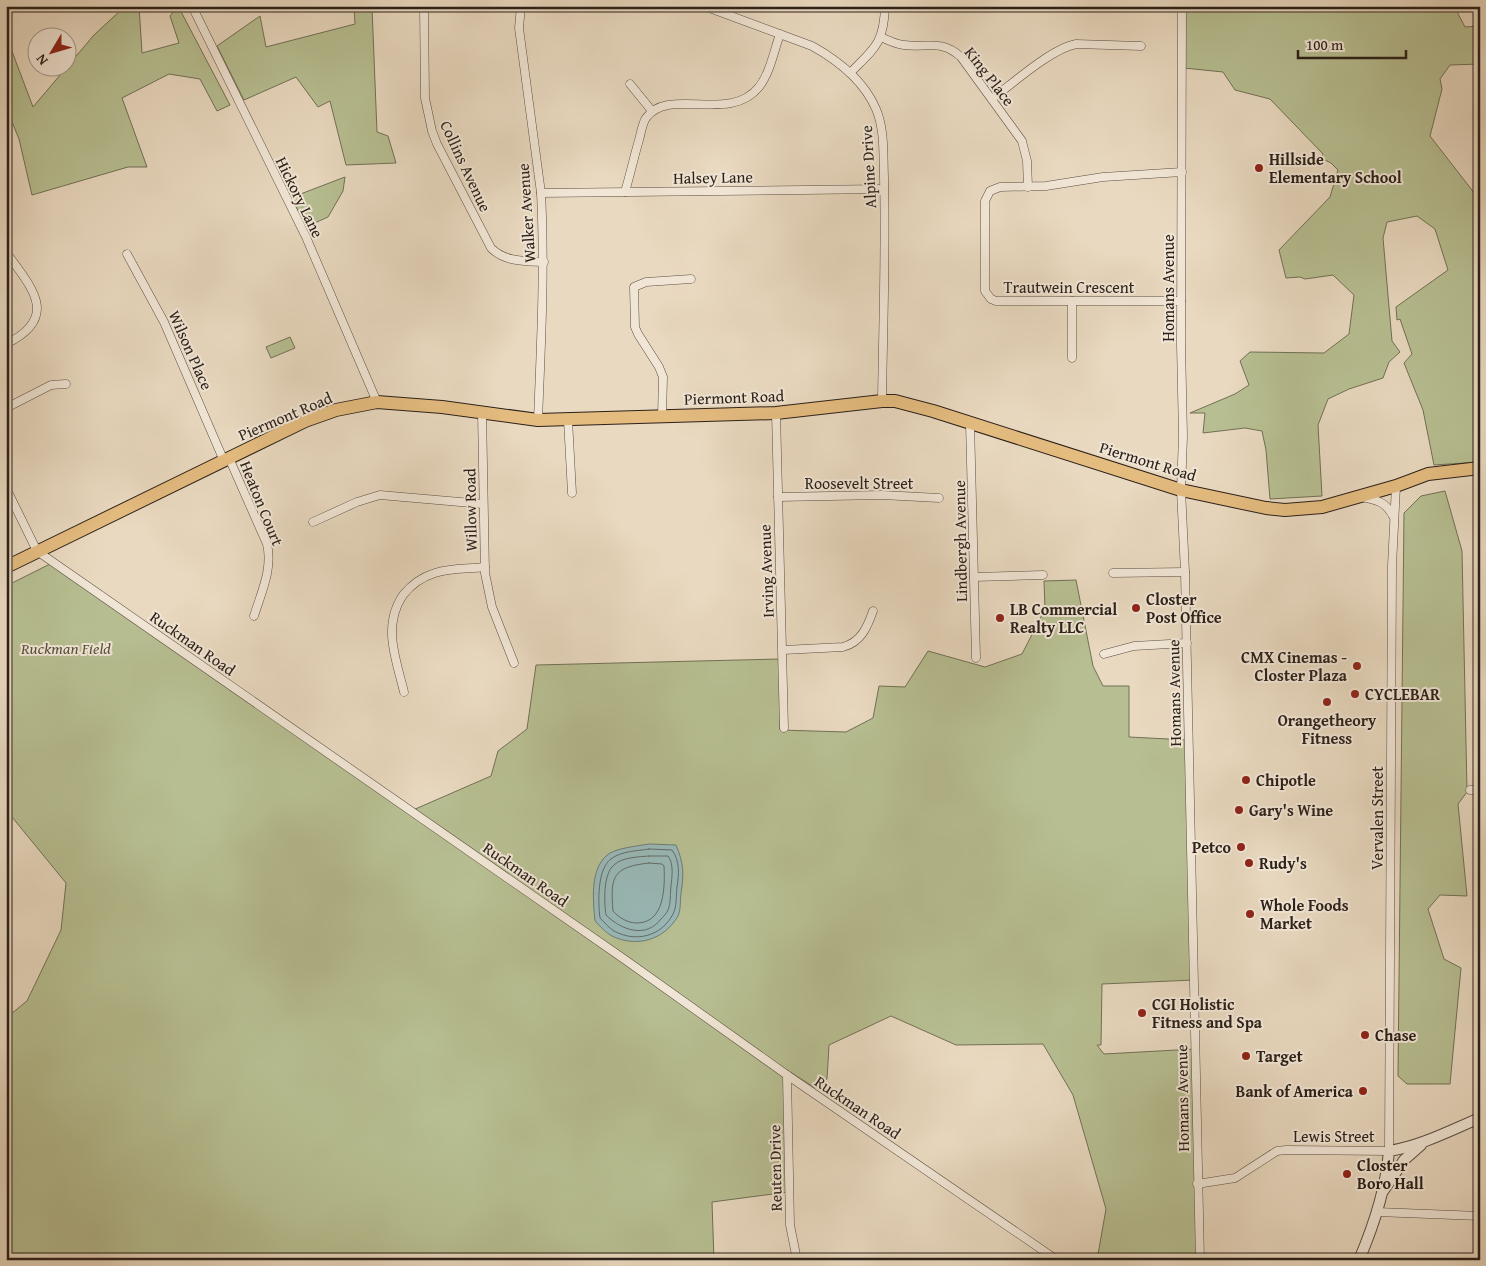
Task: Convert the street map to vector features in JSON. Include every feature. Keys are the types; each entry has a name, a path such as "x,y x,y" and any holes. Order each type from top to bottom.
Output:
{"main road":[{"name":"Piermont Road","path":"6,568 37,551 317,416 356,405 378,402 433,406 538,420 568,420 776,413 882,400 895,401 1181,490 1258,507 1285,510 1322,507 1396,486 1428,474 1480,468"}],"street":[{"name":"Hickory Lane","path":"192,6 306,237 378,402"},
{"name":"Collins Avenue","path":"424,6 425,98 427,114 437,144 491,248 502,257 544,262"},
{"name":"Walker Avenue","path":"521,6 520,28 542,193 544,262 538,420"},
{"name":"Alpine Drive","path":"704,6 812,46 827,54 850,73 869,96 880,120 884,189 882,400"},
{"path":"850,73 874,49 881,37 885,6"},
{"name":"Homans Avenue","path":"1182,6 1181,301 1183,436 1181,490 1185,572 1200,1260"},
{"path":"625,192 644,122 652,112 668,105 725,104 738,102 746,98 764,79 780,34"},
{"name":"King Place","path":"881,37 903,45 931,44 948,48 961,57 1022,141 1027,161 1028,187"},
{"path":"992,98 1051,54 1067,46 1076,44 1141,46"},
{"path":"630,84 652,112"},
{"name":"Trautwein Crescent","path":"1181,301 996,301 991,299 985,291 985,201 990,191 1000,187 1046,186 1125,175 1182,172"},
{"name":"Halsey Lane","path":"542,193 884,189"},
{"path":"6,252 32,287 37,303 36,312 30,327 20,338 6,344"},
{"name":"Wilson Place","path":"127,254 164,322 226,459"},
{"path":"662,416 663,377 635,328 634,287 646,282 691,279"},
{"path":"1072,301 1072,358"},
{"path":"6,408 51,385 66,384"},
{"name":"Willow Road","path":"482,412 485,567 492,607 514,663"},
{"name":"Irving Avenue","path":"776,413 784,728"},
{"path":"568,420 572,493"},
{"name":"Lindbergh Avenue","path":"970,423 976,658"},
{"name":"Heaton Court","path":"226,459 268,544 270,554 267,574 254,616"},
{"name":"Vervalen Street","path":"1390,1151 1392,566 1396,486"},
{"name":"Ruckman Road","path":"6,488 37,551 608,948 787,1075 1057,1260"},
{"name":"Roosevelt Street","path":"778,497 882,494 939,498"},
{"path":"314,522 357,502 380,495 483,504"},
{"path":"1358,496 1378,500 1388,506 1394,517"},
{"path":"404,692 391,634 393,617 399,602 414,584 433,573 485,567"},
{"path":"1113,574 1185,572"},
{"path":"974,577 1042,575"},
{"path":"783,650 852,645 867,628 873,611"},
{"path":"1104,654 1134,646 1186,643"},
{"path":"1470,790 1480,790"},
{"name":"Reuten Drive","path":"787,1075 790,1225 797,1260"},
{"path":"1359,1260 1383,1192 1390,1151 1427,1140 1480,1118"},
{"path":"1383,1192 1404,1160 1427,1140"},
{"name":"Lewis Street","path":"1197,1184 1235,1178 1277,1152 1286,1150 1390,1151"},
{"path":"1377,1212 1480,1216"}],"green space":[{"path":"122,6 139,6 142,53 179,43 170,16 178,6 230,105 217,111 200,79 169,74 122,98 147,167 128,167 32,195 19,139 6,107 6,47 10,46 33,107 58,78 78,78 78,54 94,35 122,9"},
{"path":"354,6 372,6 377,132 388,136 396,163 346,165 330,101 318,107 296,77 244,100 217,46 260,16 266,47 355,24"},
{"path":"1184,6 1456,6 1455,8 1465,27 1480,26 1480,64 1450,65 1440,79 1442,89 1430,136 1475,194 1480,213 1480,462 1434,465 1423,410 1404,363 1412,354 1400,319 1397,320 1396,307 1448,270 1435,229 1417,216 1387,222 1383,238 1392,341 1400,352 1389,362 1383,378 1349,389 1328,399 1318,425 1322,496 1270,499 1266,450 1262,431 1245,428 1203,433 1205,413 1190,413 1235,394 1249,385 1240,361 1250,352 1324,353 1349,334 1354,295 1333,275 1305,279 1300,277 1286,278 1279,250 1330,197 1338,170 1331,163 1321,158 1323,154 1270,99 1235,90 1223,72 1184,68"},
{"path":"345,177 343,191 328,217 308,226 290,198"},
{"path":"290,337 295,348 271,358 266,347"},
{"path":"1445,491 1462,551 1467,792 1458,804 1467,896 1440,895 1428,909 1444,959 1461,968 1450,1084 1407,1084 1398,1076 1404,513 1421,496"},
{"name":"Ruckman Field","path":"50,564 413,810 491,776 498,751 527,729 536,665 780,659 780,730 846,732 873,718 879,686 905,687 928,651 985,667 1022,654 1045,609 1044,581 1076,580 1093,666 1103,686 1129,686 1129,737 1188,740 1194,980 1102,984 1101,1045 1097,1045 1104,1054 1195,1049 1199,1260 1097,1260 1106,1209 1073,1095 1043,1044 956,1045 891,1016 829,1045 827,1079 815,1088 787,1070 788,1192 712,1202 714,1260 6,1260 6,1018 27,1001 61,930 66,883 12,817 6,821 6,586"}],"water":[{"path":"649,844 676,845 683,869 679,914 672,924 658,936 640,941 621,940 610,935 595,921 594,886 597,870 601,862 610,853"}],"place":[{"name":"Hillside Elementary School","path":"1259,168"},
{"name":"Closter Post Office","path":"1136,608"},
{"name":"LB Commercial Realty LLC","path":"1000,618"},
{"name":"CMX Cinemas - Closter Plaza","path":"1357,666"},
{"name":"CYCLEBAR","path":"1355,694"},
{"name":"Orangetheory Fitness","path":"1327,702"},
{"name":"Chipotle","path":"1246,780"},
{"name":"Gary's Wine","path":"1239,810"},
{"name":"Petco","path":"1241,847"},
{"name":"Rudy's","path":"1249,863"},
{"name":"Whole Foods Market","path":"1250,914"},
{"name":"CGI Holistic Fitness and Spa","path":"1142,1013"},
{"name":"Chase","path":"1365,1035"},
{"name":"Target","path":"1246,1056"},
{"name":"Bank of America","path":"1363,1091"},
{"name":"Closter Boro Hall","path":"1347,1174"}]}
